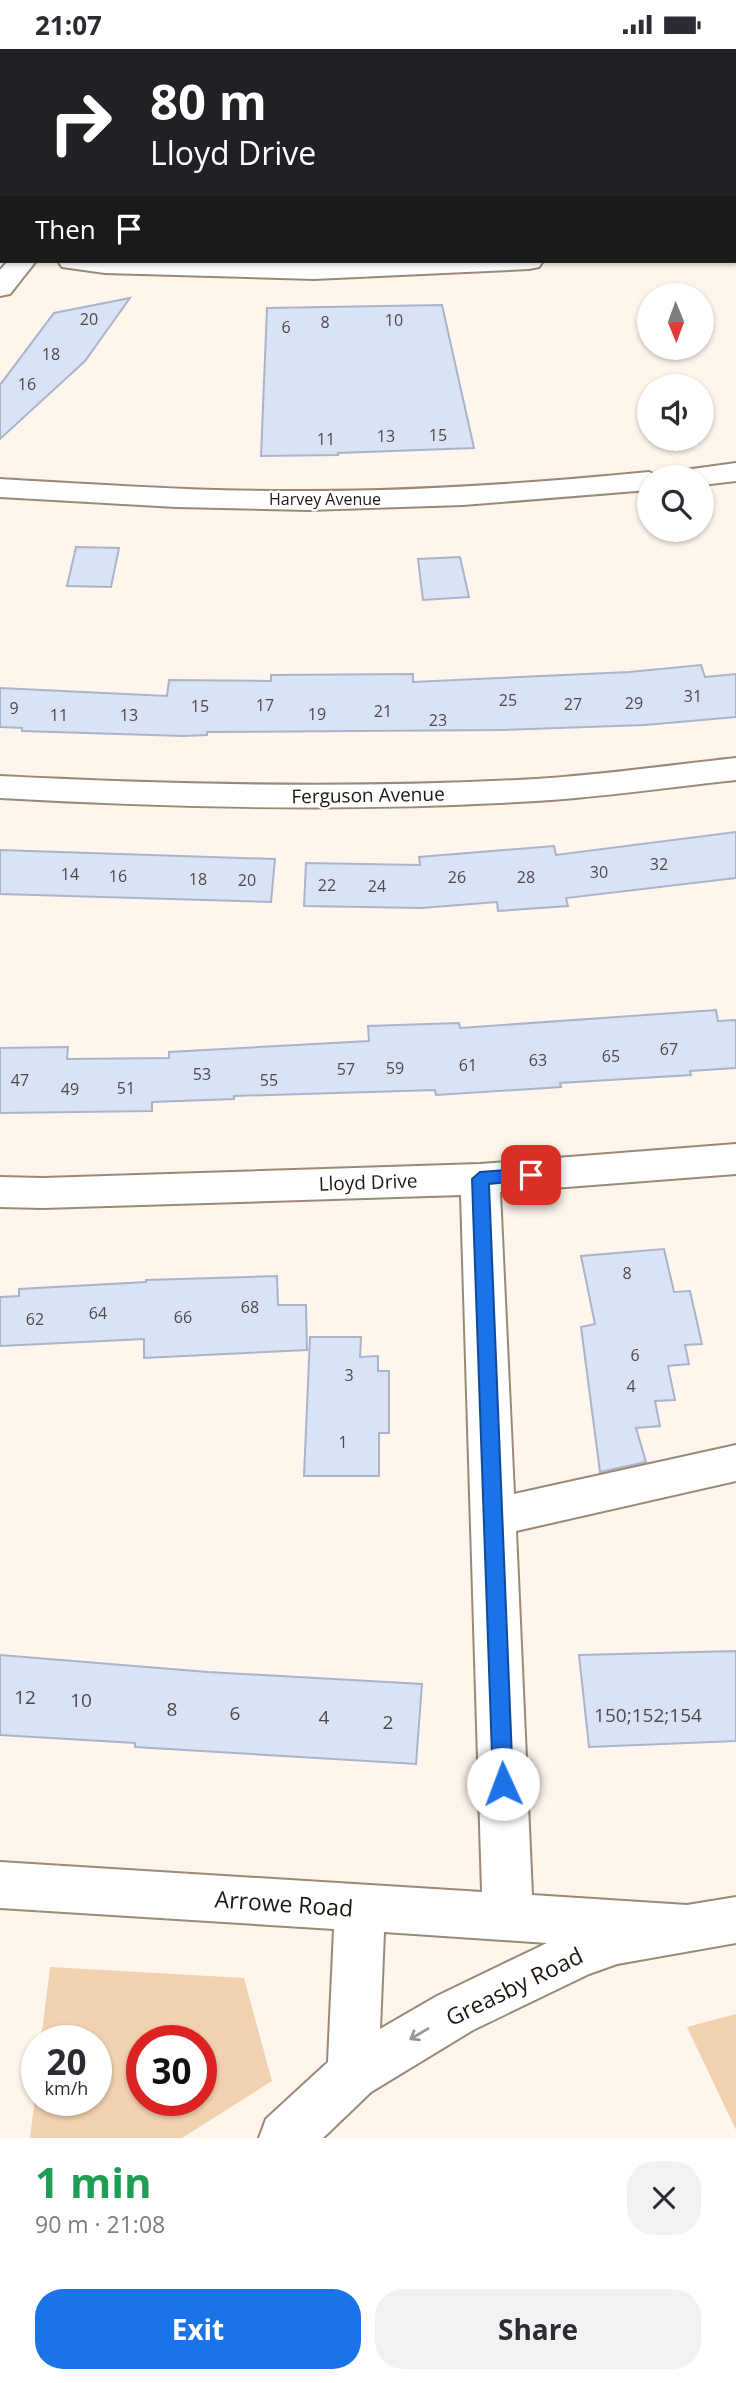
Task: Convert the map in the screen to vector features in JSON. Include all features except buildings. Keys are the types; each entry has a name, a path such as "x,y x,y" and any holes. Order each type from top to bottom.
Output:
{"street":[{"path":"0,288 20,263"},
{"path":"88,263 314,271 486,263"},
{"path":"714,474 736,472"},
{"name":"Harvey Avenue","path":"0,488 162,498 350,501 531,492 637,482"},
{"name":"Ferguson Avenue","path":"0,787 131,795 334,797 537,790 736,769"},
{"name":"Lloyd Drive","path":"0,1192 43,1193 480,1179 736,1159"},
{"path":"480,1179 508,1917"},
{"path":"492,1518 736,1463"},
{"name":"Arrowe Road","path":"0,1885 567,1922"},
{"path":"353,2074 360,1908"},
{"name":"Greasby Road","path":"285,2138 353,2074 455,2013 577,1954 617,1940 736,1920"},
{"name":"Greasby Road","path":"567,1922 685,1928"}],"shaded area":[{"path":"50,1967 244,1978 272,2081 217,2116 217,2025 126,2025 126,2116 217,2116 182,2138 30,2138 33,2116 112,2116 112,2025 43,2025"},
{"path":"736,2014 736,2130 687,2027"}],"route":[{"path":"503,1784 480,1179 531,1175"}]}
